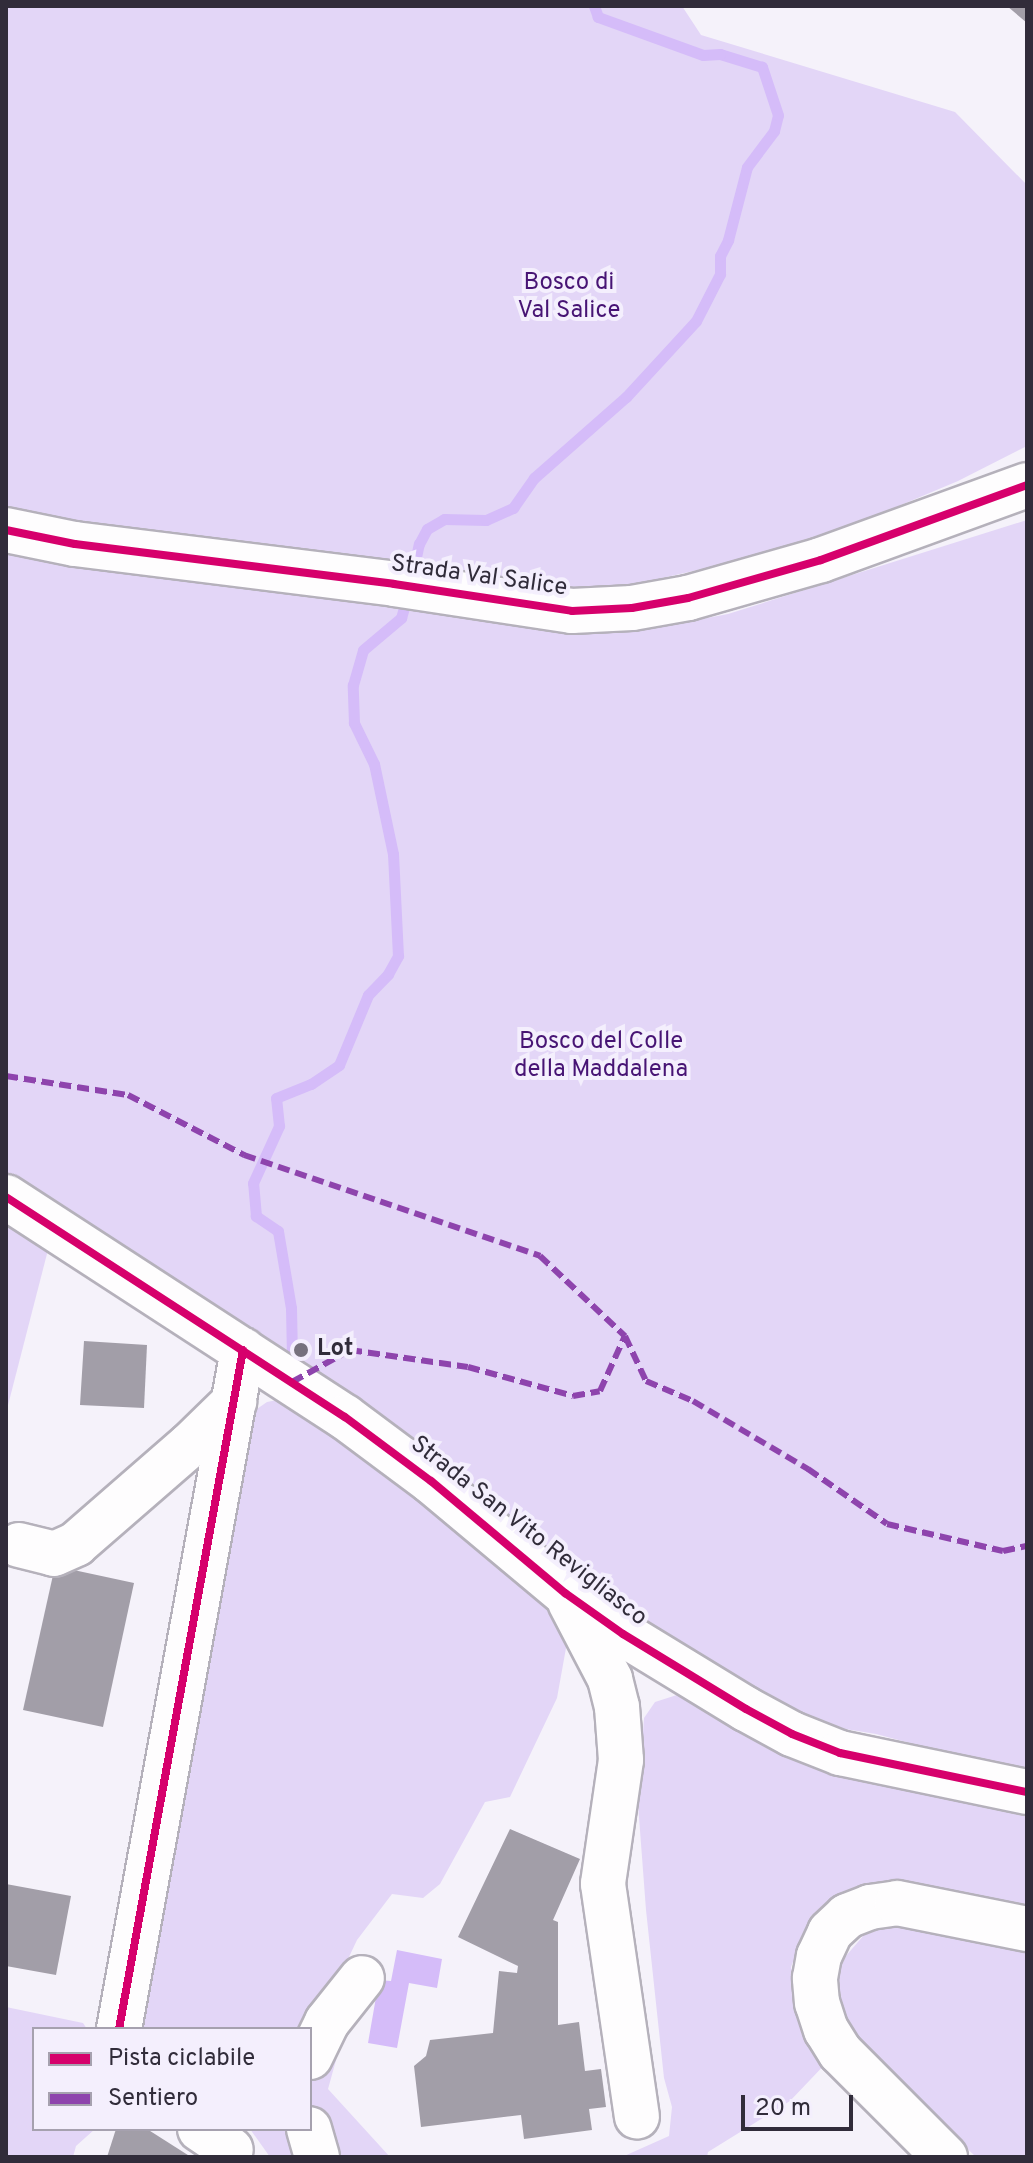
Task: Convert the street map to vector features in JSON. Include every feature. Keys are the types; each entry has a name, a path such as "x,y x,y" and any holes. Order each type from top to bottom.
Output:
{"street":[{"name":"Strada Val Salice","path":"6,530 75,544 572,611 632,608 688,598 821,560 1027,485"},
{"name":"Strada San Vito Revigliasco","path":"6,1197 345,1417 431,1481 565,1593 623,1634 792,1734 840,1753 1027,1792"},
{"path":"119,2027 243,1350"},
{"path":"19,1545 54,1554 76,1544 190,1445 234,1402"},
{"path":"565,1593 610,1679 617,1707 621,1760 603,1884 637,2117"},
{"path":"945,2157 840,2052 826,2030 817,2003 815,1978 819,1956 830,1932 847,1916 870,1907 897,1903 1027,1929"},
{"path":"312,2053 327,2022 362,1978"},
{"path":"310,2131 317,2157"}],"green space":[{"name":"Bosco di Val Salice","path":"6,6 682,6 701,35 955,112 1027,185 1027,446 958,481 863,521 742,560 618,588 546,591 6,512"},
{"name":"Bosco del Colle della Maddalena","path":"1027,520 1027,1768 981,1762 876,1734 827,1726 771,1703 713,1671 6,1181 6,554 566,632 644,630 728,614"},
{"path":"6,1220 49,1246 6,1413"},
{"path":"287,1398 554,1602 568,1637 557,1698 510,1797 485,1802 440,1884 423,1898 392,1894 357,1940 340,1976 338,2053 328,2089 390,2157 270,2157 251,2131 312,2131 312,2027 134,2027 251,1413 267,1402"},
{"path":"680,1694 767,1747 834,1770 1027,1817 1027,1907 910,1887 849,1891 811,1916 791,1967 802,2019 830,2059 790,2101 708,2152 707,2157 622,2157 669,2136 672,2107 664,2078 638,1804 644,1718 655,1702"},
{"path":"898,1923 1027,1951 1027,2157 976,2157 863,2049 840,2019 833,1988 845,1957 864,1935"},
{"path":"6,2007 83,2023 86,2027 32,2027 32,2131 93,2131 76,2146 73,2157 6,2157"}],"shaded area":[{"path":"397,1950 442,1959 437,1988 409,1983 397,2048 368,2043 379,1980 391,1981"}],"building":[{"path":"1007,6 1027,6 1027,23"},
{"path":"84,1341 147,1345 144,1408 80,1405"},
{"path":"55,1566 134,1583 103,1727 23,1710"},
{"path":"510,1829 580,1859 553,1920 558,1922 558,2025 579,2022 585,2071 601,2069 606,2107 589,2109 592,2130 524,2139 521,2115 421,2127 414,2066 426,2056 430,2040 493,2033 499,1971 517,1973 518,1966 458,1937"},
{"path":"6,1884 71,1896 56,1975 6,1966"},
{"path":"115,2131 150,2131 191,2157 107,2157"}],"waterway":[{"path":"412,576 419,544 427,529 444,519 486,520 513,508 534,478 626,397 696,321 720,274 720,256 728,240 747,167 774,131 778,115 762,67 720,54 703,55 598,17 594,6"},
{"path":"292,1356 291,1308 278,1231 256,1216 253,1183 279,1126 276,1098 311,1084 339,1065 368,995 388,974 398,956 393,854 374,764 354,723 353,685 363,650 401,618 408,593"}],"marked path":[{"path":"6,1076 128,1095 244,1155 540,1256 625,1336 646,1381 693,1401 808,1469 887,1524 1003,1551 1027,1546"},
{"path":"292,1382 350,1350 468,1367 573,1396 600,1391 625,1336"}],"cycle path":[{"path":"6,530 75,544 394,584 572,611 632,608 688,598 821,560 1027,485"},
{"path":"6,1197 345,1417 431,1481 565,1593 623,1634 746,1709 792,1734 840,1753 1027,1792"},
{"path":"119,2027 243,1350"}],"place":[{"name":"Lot","path":"301,1350"}]}
